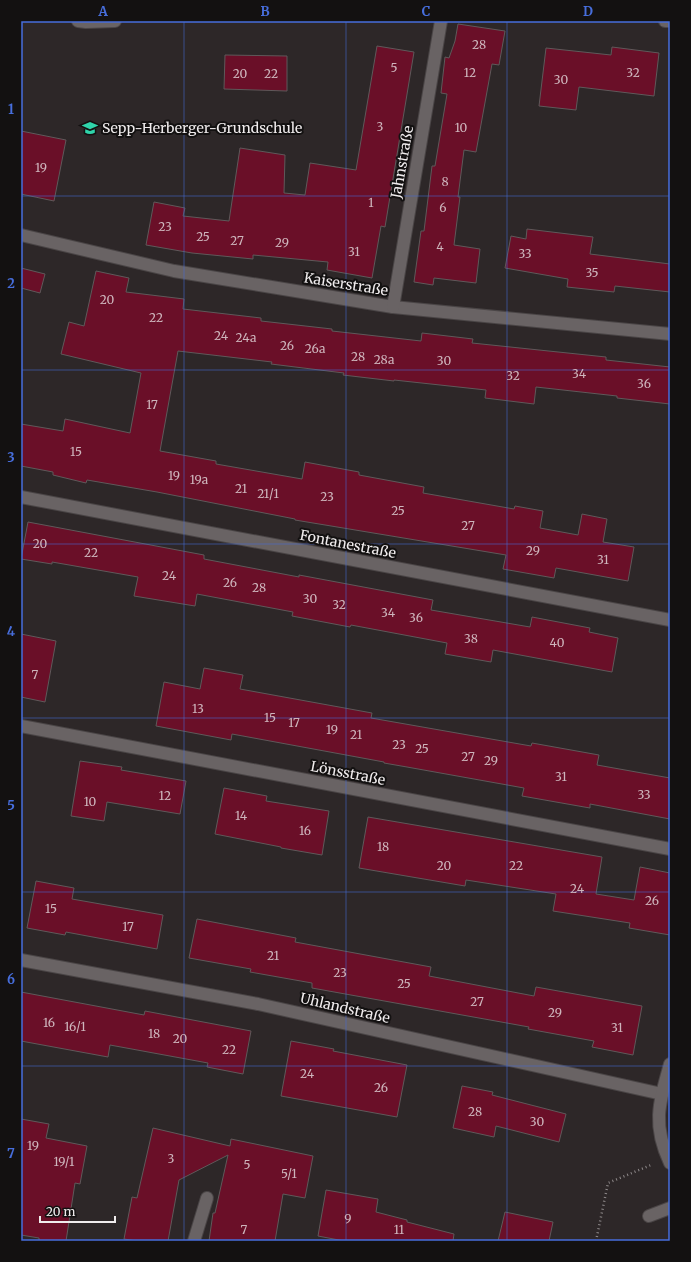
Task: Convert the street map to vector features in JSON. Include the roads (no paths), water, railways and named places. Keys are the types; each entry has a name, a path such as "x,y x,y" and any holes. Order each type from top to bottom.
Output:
{"street":[{"path":"78,21 115,21"},
{"name":"Jahnstraße","path":"393,307 441,21"},
{"path":"666,21 670,22"},
{"name":"Kaiserstraße","path":"21,235 174,271 393,307 670,334"},
{"name":"Fontanestraße","path":"21,497 670,620"},
{"name":"Lönsstraße","path":"21,726 670,849"},
{"name":"Uhlandstraße","path":"21,960 258,1004 662,1094"},
{"path":"669,1160 660,1137 658,1122 662,1094 670,1064"},
{"path":"194,1241 207,1198"},
{"path":"649,1216 670,1208"}],"place":[{"name":"Sepp-Herberger-Grundschule","path":"90,128"}]}
